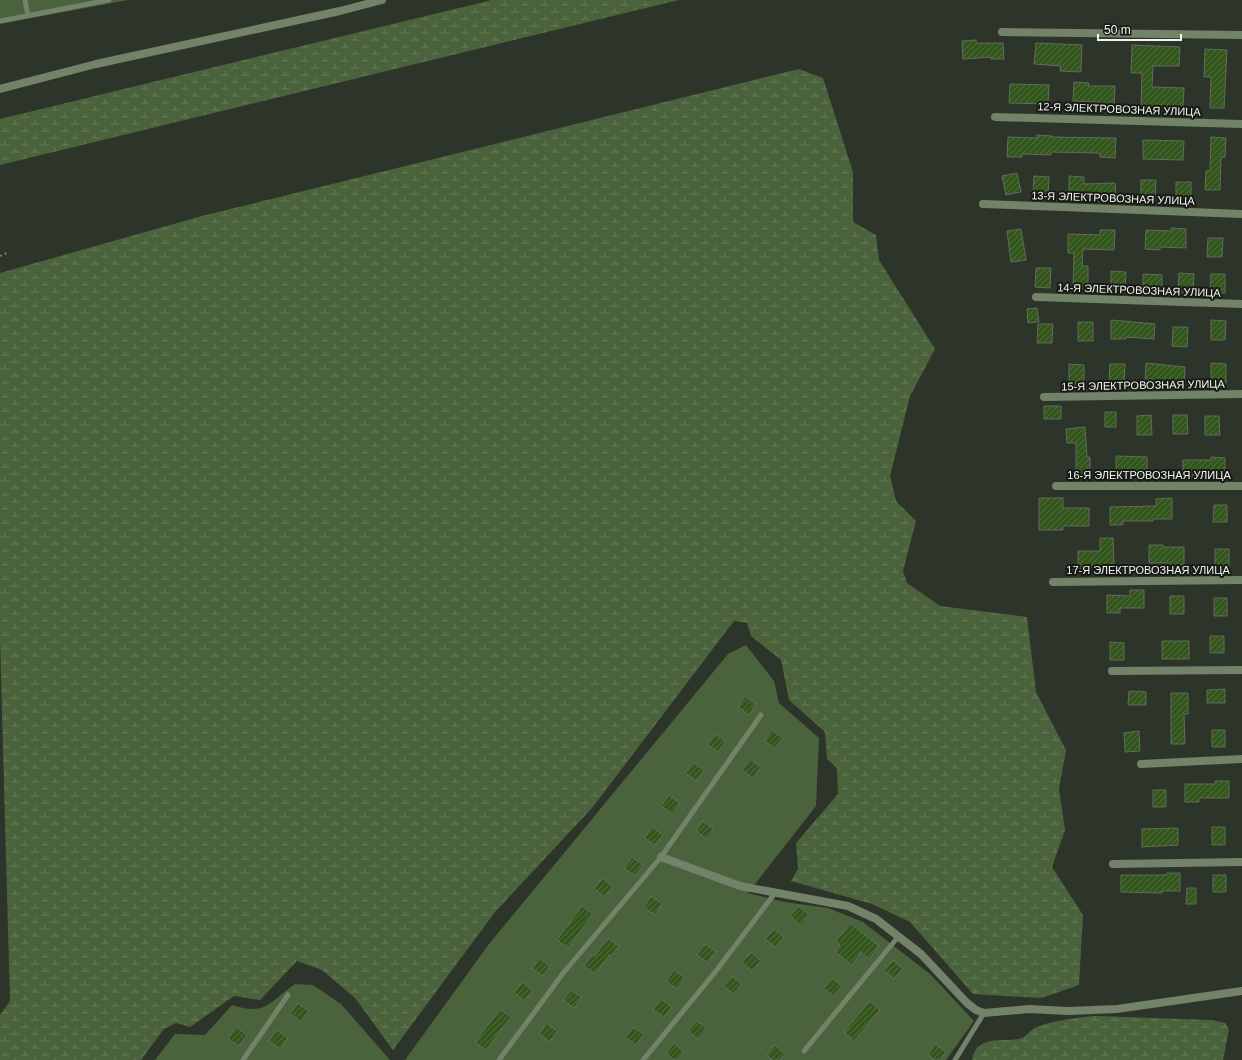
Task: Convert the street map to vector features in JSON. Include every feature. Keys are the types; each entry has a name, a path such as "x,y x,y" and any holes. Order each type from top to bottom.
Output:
{"street":[{"path":"0,89 96,64 340,11 382,0"},
{"path":"1002,32 1242,35"},
{"name":"12-Я ЭЛЕКТРОВОЗНАЯ УЛИЦА","path":"995,117 1242,124"},
{"name":"13-Я ЭЛЕКТРОВОЗНАЯ УЛИЦА","path":"983,204 1242,214"},
{"name":"14-Я ЭЛЕКТРОВОЗНАЯ УЛИЦА","path":"1036,298 1242,304"},
{"name":"15-Я ЭЛЕКТРОВОЗНАЯ УЛИЦА","path":"1044,397 1242,394"},
{"name":"16-Я ЭЛЕКТРОВОЗНАЯ УЛИЦА","path":"1056,486 1242,486"},
{"name":"17-Я ЭЛЕКТРОВОЗНАЯ УЛИЦА","path":"1053,582 1242,580"},
{"path":"1112,671 1242,670"},
{"path":"1141,764 1242,759"},
{"path":"661,857 740,886 848,906 876,919 921,954 967,1003 976,1010 984,1012 1029,1009 1068,1011 1117,1009 1242,991"},
{"path":"1113,864 1242,862"}],"lane":[{"path":"25,0 28,16"},
{"path":"0,21 109,0"},
{"path":"499,1060 564,972 661,857 761,715"},
{"path":"643,1060 716,971 776,893"},
{"path":"804,1051 898,937"},
{"path":"243,1060 288,995"},
{"path":"955,1060 984,1012"}],"path":[{"path":"0,256 9,252"}],"green space":[{"path":"0,0 128,0 0,24"},
{"path":"492,0 679,0 0,165 0,119"},
{"path":"799,69 823,78 853,172 853,222 876,235 879,260 935,349 910,396 890,476 896,501 916,521 903,571 907,583 940,606 1027,617 1036,692 1066,750 1059,789 1065,830 1052,867 1083,915 1079,985 1041,998 973,994 910,922 872,904 791,881 798,869 796,843 838,794 837,768 827,759 825,732 789,700 781,660 751,636 747,623 734,621 592,808 495,912 393,1050 355,998 322,970 297,961 260,1000 234,996 190,1027 176,1023 164,1029 141,1060 0,1060 0,1015 10,1001 0,640 0,273 202,216"},
{"path":"746,645 774,681 779,703 819,738 816,806 748,893 785,902 828,908 863,922 930,974 974,1021 946,1060 405,1060 489,944 728,654"},
{"path":"295,984 313,985 341,1004 390,1060 155,1060 175,1034 205,1035 232,1005 253,1009 260,1008 273,1001"},
{"path":"1096,1016 1211,1020 1225,1023 1229,1029 1223,1060 972,1060 975,1051 980,1045 987,1042 1018,1039 1024,1037 1039,1026 1073,1018"}],"building":[{"path":"976,40 976,43 1003,43 1004,59 991,59 991,57 963,59 962,41"},
{"path":"1036,43 1082,45 1081,72 1060,71 1061,66 1034,64"},
{"path":"1132,45 1180,47 1179,66 1153,66 1152,87 1184,88 1183,107 1156,106 1155,109 1141,108 1142,73 1131,73"},
{"path":"1205,49 1227,50 1224,108 1210,108 1211,77 1204,77"},
{"path":"1074,82 1089,83 1088,86 1115,86 1114,106 1099,105 1099,102 1073,101"},
{"path":"1010,84 1049,85 1048,104 1009,103"},
{"path":"1037,135 1052,137 1116,138 1115,158 1100,157 1100,153 1051,152 1051,155 1022,154 1022,157 1007,157 1008,137 1037,138"},
{"path":"1211,137 1226,138 1225,157 1221,157 1220,190 1205,190 1206,171 1210,171"},
{"path":"1143,140 1184,141 1183,160 1143,159"},
{"path":"1017,173 1021,192 1006,195 1002,176"},
{"path":"1034,176 1049,177 1048,196 1033,196"},
{"path":"1069,176 1084,177 1084,184 1115,183 1116,198 1069,195"},
{"path":"1141,180 1156,180 1155,199 1141,199"},
{"path":"1176,182 1191,182 1191,201 1176,201"},
{"path":"1171,228 1186,229 1186,248 1160,247 1160,250 1145,249 1146,230 1171,231"},
{"path":"1021,229 1026,260 1011,262 1007,231"},
{"path":"1100,230 1115,230 1114,250 1083,249 1082,266 1088,266 1088,289 1073,289 1074,253 1068,253 1068,234 1100,235"},
{"path":"1208,238 1223,238 1222,257 1207,257"},
{"path":"1036,268 1051,268 1050,288 1035,287"},
{"path":"1111,271 1126,272 1125,291 1111,290"},
{"path":"1179,273 1194,274 1193,293 1178,293"},
{"path":"1143,274 1162,275 1162,290 1143,289"},
{"path":"1211,274 1225,274 1225,293 1210,293"},
{"path":"1037,308 1039,322 1028,323 1027,309"},
{"path":"1111,320 1155,324 1154,339 1126,337 1126,339 1111,339"},
{"path":"1211,320 1226,321 1225,340 1211,340"},
{"path":"1078,322 1093,322 1093,341 1078,341"},
{"path":"1038,324 1053,324 1052,343 1037,343"},
{"path":"1173,327 1188,327 1187,347 1172,346"},
{"path":"1146,363 1185,367 1184,386 1145,382"},
{"path":"1211,363 1226,364 1226,383 1211,382"},
{"path":"1069,364 1084,365 1084,384 1069,384"},
{"path":"1110,364 1125,364 1124,384 1109,383"},
{"path":"1044,406 1061,406 1061,419 1044,419"},
{"path":"1105,412 1116,412 1116,427 1105,427"},
{"path":"1151,415 1152,435 1137,435 1137,416"},
{"path":"1173,415 1187,415 1188,434 1173,434"},
{"path":"1205,416 1219,416 1220,435 1205,435"},
{"path":"1085,427 1087,457 1090,457 1090,474 1076,474 1076,443 1067,443 1066,429"},
{"path":"1116,456 1147,457 1147,475 1116,473"},
{"path":"1211,457 1225,458 1225,475 1196,475 1196,478 1183,478 1183,460 1211,460"},
{"path":"1039,498 1063,498 1063,508 1089,508 1089,526 1063,526 1063,530 1039,530"},
{"path":"1172,498 1172,519 1153,519 1153,521 1123,521 1123,525 1110,525 1110,507 1156,506 1156,499"},
{"path":"1214,505 1227,505 1227,522 1213,522"},
{"path":"1100,538 1113,538 1114,566 1078,569 1078,551 1100,551"},
{"path":"1149,545 1184,547 1184,565 1171,565 1171,563 1149,563"},
{"path":"1215,549 1229,549 1229,567 1215,567"},
{"path":"1130,590 1144,590 1144,608 1120,608 1120,613 1107,613 1107,595 1130,596"},
{"path":"1170,596 1184,596 1184,614 1170,614"},
{"path":"1214,598 1227,598 1227,616 1214,616"},
{"path":"1210,636 1224,636 1224,653 1210,653"},
{"path":"1162,641 1189,641 1189,659 1162,659"},
{"path":"1110,642 1124,643 1124,660 1110,660"},
{"path":"1225,689 1225,703 1207,703 1207,690"},
{"path":"1129,691 1146,692 1146,705 1128,705"},
{"path":"1171,693 1188,693 1188,714 1184,714 1185,744 1171,744"},
{"path":"745,696 756,704 749,715 738,707"},
{"path":"772,730 783,738 775,748 764,741"},
{"path":"1212,730 1225,730 1225,747 1212,747"},
{"path":"1139,731 1140,751 1125,752 1124,733"},
{"path":"715,734 726,741 718,752 707,744"},
{"path":"750,759 761,767 753,778 742,770"},
{"path":"693,762 704,770 696,781 685,773"},
{"path":"1215,781 1229,781 1229,798 1199,798 1199,802 1185,802 1185,784 1215,784"},
{"path":"1153,790 1166,790 1166,807 1153,807"},
{"path":"669,795 680,803 672,814 661,806"},
{"path":"703,821 714,829 707,839 696,831"},
{"path":"652,827 663,835 655,845 644,838"},
{"path":"1212,827 1225,827 1225,845 1212,845"},
{"path":"1178,828 1178,845 1142,847 1142,829"},
{"path":"632,857 643,865 635,876 624,868"},
{"path":"1167,873 1180,873 1180,891 1162,891 1162,893 1121,892 1121,875 1167,875"},
{"path":"1213,875 1226,875 1226,892 1213,892"},
{"path":"602,878 613,886 605,897 594,889"},
{"path":"1187,888 1196,888 1196,904 1186,904"},
{"path":"651,896 662,904 655,915 644,907"},
{"path":"582,906 593,914 568,948 557,940"},
{"path":"799,906 809,915 800,925 790,916"},
{"path":"850,923 879,946 869,959 861,952 852,965 835,952 840,945 836,941"},
{"path":"774,929 784,937 775,947 765,939"},
{"path":"608,938 619,946 611,956 609,955 595,974 584,966 592,955 594,957"},
{"path":"705,944 716,952 708,963 697,955"},
{"path":"751,952 761,961 752,971 742,962"},
{"path":"539,958 550,966 543,976 532,968"},
{"path":"893,960 903,969 894,979 884,970"},
{"path":"674,970 685,978 677,989 666,981"},
{"path":"732,976 742,984 733,994 723,985"},
{"path":"832,978 842,986 833,996 823,988"},
{"path":"522,982 533,990 525,1001 514,993"},
{"path":"571,990 582,997 574,1008 563,1000"},
{"path":"661,999 672,1007 664,1017 653,1010"},
{"path":"870,1001 880,1010 854,1041 844,1032"},
{"path":"298,1003 309,1011 301,1022 290,1014"},
{"path":"500,1009 511,1017 486,1050 475,1042"},
{"path":"697,1021 707,1029 698,1039 688,1031"},
{"path":"546,1023 557,1031 550,1042 539,1034"},
{"path":"236,1027 247,1035 239,1046 228,1038"},
{"path":"633,1027 644,1034 636,1045 625,1037"},
{"path":"277,1030 288,1038 280,1049 269,1041"},
{"path":"674,1043 684,1052 677,1060 674,1060 666,1053"},
{"path":"935,1044 946,1052 941,1060 935,1060 928,1055"},
{"path":"775,1045 785,1054 780,1060 772,1060 767,1055"}]}
